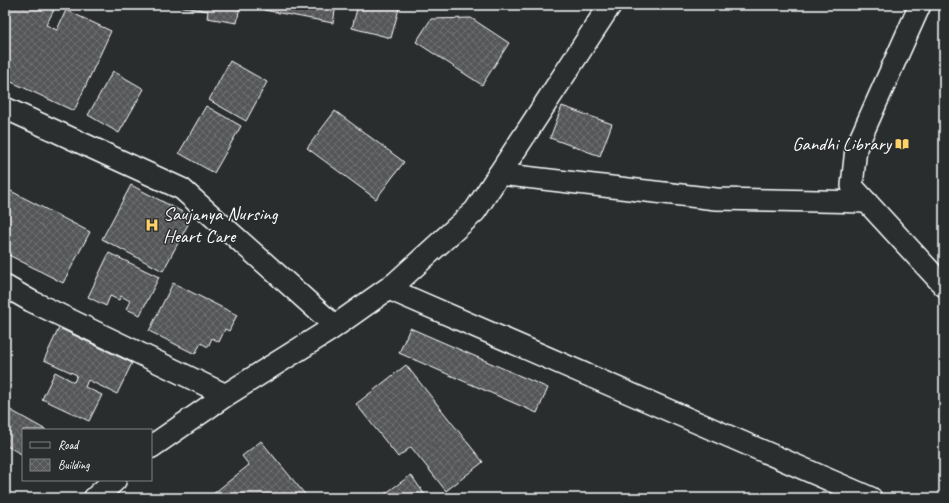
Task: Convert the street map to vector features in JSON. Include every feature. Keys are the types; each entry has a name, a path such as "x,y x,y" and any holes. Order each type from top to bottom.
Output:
{"street":[{"path":"152,446 226,395 335,326 396,283 474,211 610,5"},
{"path":"920,5 856,148 852,186 944,286"},
{"path":"5,108 182,189 335,326"},
{"path":"499,174 716,199 867,202"},
{"path":"5,286 31,301 226,395"},
{"path":"389,288 871,498"},
{"path":"95,498 114,481"}],"building":[{"path":"5,5 42,5 54,10 46,25 57,30 66,10 111,31 74,111 5,79"},
{"path":"172,5 240,5 237,23 207,18 208,11"},
{"path":"265,5 336,5 333,23 264,10"},
{"path":"358,5 400,5 391,38 352,28"},
{"path":"471,18 509,43 482,85 416,42 431,19"},
{"path":"230,61 267,82 246,121 209,100"},
{"path":"113,71 144,89 119,133 88,115"},
{"path":"206,106 241,126 214,173 179,153"},
{"path":"562,106 612,124 600,156 550,138"},
{"path":"335,111 404,162 376,199 307,148"},
{"path":"131,185 192,217 163,271 102,239"},
{"path":"5,188 90,232 63,283 5,253"},
{"path":"109,253 159,277 140,315 126,309 130,301 121,296 119,300 110,296 106,306 88,297"},
{"path":"173,283 237,315 229,331 225,329 219,342 212,338 208,347 201,343 195,354 149,331"},
{"path":"59,328 132,363 117,394 88,380 85,387 102,395 89,421 42,399 55,372 74,382 77,375 44,360"},
{"path":"410,328 548,388 537,413 399,353"},
{"path":"406,365 483,462 446,491 411,447 398,457 356,404"},
{"path":"5,407 44,429 22,429 22,454 5,445"},
{"path":"261,441 308,498 208,498 249,465 242,456"},
{"path":"411,475 427,498 379,498"}],"place":[{"name":"Gandhi Library","path":"902,144"},
{"name":"Saujanya Nursing Heart Care","path":"152,225"}]}
